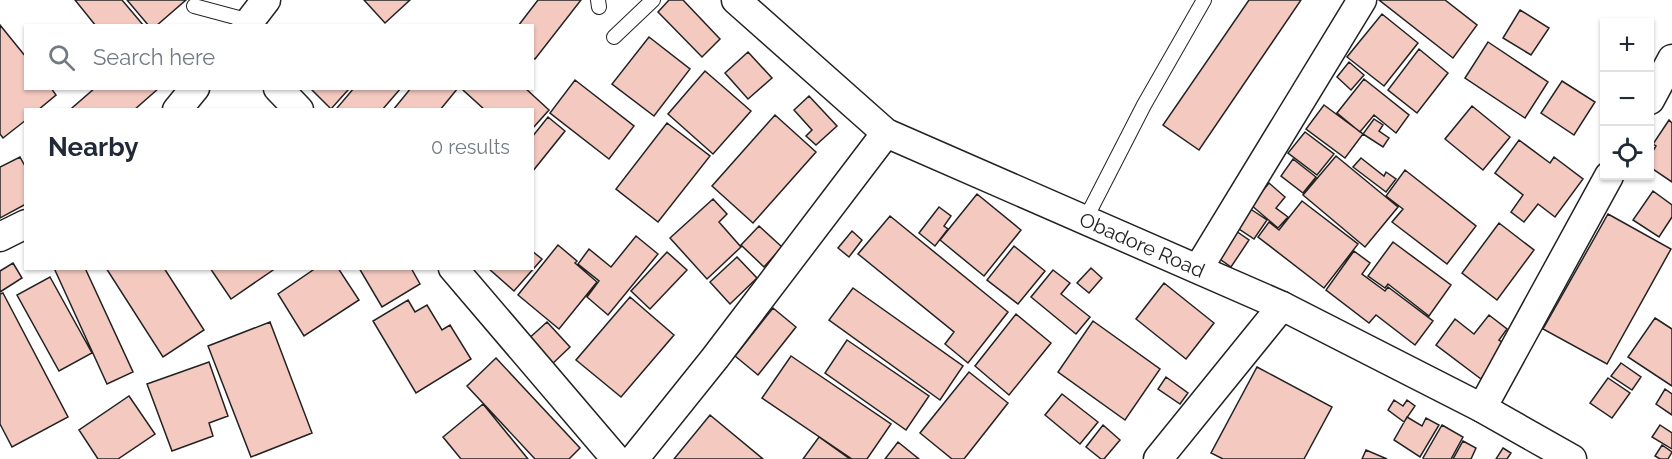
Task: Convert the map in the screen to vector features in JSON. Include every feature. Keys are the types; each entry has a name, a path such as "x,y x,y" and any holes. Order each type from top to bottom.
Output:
{"street":[{"name":"Obadore Road","path":"736,0 886,134 1282,306 1482,408 1565,458"},
{"path":"1198,269 1362,0"},
{"path":"1654,93 1672,59"},
{"path":"179,108 193,90"},
{"path":"280,90 297,108"},
{"path":"634,459 715,358 886,134"},
{"path":"1482,408 1607,180"},
{"path":"0,237 24,225"},
{"path":"455,270 616,459"},
{"path":"1158,459 1282,306"}],"lane":[{"path":"614,37 653,0"},
{"path":"1085,220 1144,105 1204,0"},
{"path":"194,6 254,16"}],"building":[{"path":"75,0 122,0 142,24 94,24"},
{"path":"127,0 186,0 158,24 147,24"},
{"path":"364,0 410,0 385,23"},
{"path":"538,0 581,0 535,59 534,24 520,24"},
{"path":"669,0 683,0 720,39 702,57 658,12"},
{"path":"1249,0 1301,0 1199,150 1163,125"},
{"path":"1379,0 1445,0 1477,25 1453,58"},
{"path":"1520,10 1549,28 1531,55 1503,38"},
{"path":"1382,14 1418,43 1384,86 1347,57"},
{"path":"0,25 24,55 24,90 52,90 56,95 40,108 24,108 24,122 3,138 0,134"},
{"path":"649,37 690,69 654,116 612,84"},
{"path":"1488,42 1548,82 1525,118 1465,78"},
{"path":"1419,49 1448,73 1417,113 1388,90"},
{"path":"748,52 772,78 748,99 725,73"},
{"path":"1349,62 1364,75 1351,90 1337,77"},
{"path":"705,71 751,111 713,154 668,114"},
{"path":"1364,79 1409,115 1396,133 1374,115 1360,132 1337,113"},
{"path":"575,80 634,126 609,159 550,113"},
{"path":"1562,81 1595,102 1574,135 1541,113"},
{"path":"93,90 157,90 136,108 72,108"},
{"path":"312,90 348,90 332,108"},
{"path":"352,90 399,90 384,108 337,108"},
{"path":"409,90 456,90 442,108 395,108"},
{"path":"463,90 527,90 549,110 534,127 534,108 483,108"},
{"path":"809,96 837,126 816,145 806,136 812,130 794,110"},
{"path":"1324,105 1363,134 1345,158 1306,129"},
{"path":"1472,106 1510,137 1483,170 1445,139"},
{"path":"775,115 816,152 753,223 712,186"},
{"path":"548,117 565,131 534,170 534,134"},
{"path":"1374,119 1383,125 1379,131 1389,138 1383,147 1363,134"},
{"path":"1669,120 1672,123 1672,182 1654,170 1656,146 1654,142"},
{"path":"667,123 710,156 658,222 616,189"},
{"path":"1305,132 1334,154 1317,175 1288,153"},
{"path":"1519,140 1550,163 1554,157 1583,179 1555,217 1538,204 1524,222 1511,212 1523,195 1495,173"},
{"path":"1336,156 1398,207 1365,247 1303,195"},
{"path":"20,157 24,164 24,205 0,218 0,167"},
{"path":"1361,158 1384,176 1386,172 1396,179 1386,192 1353,167"},
{"path":"1293,159 1316,177 1303,193 1281,176"},
{"path":"1405,170 1476,226 1447,264 1392,222 1403,209 1386,196"},
{"path":"1269,183 1285,197 1276,208 1288,217 1278,228 1251,205"},
{"path":"1653,191 1672,205 1672,217 1659,237 1633,220"},
{"path":"977,194 1021,230 984,276 940,240"},
{"path":"713,199 727,214 719,222 741,247 707,279 670,238"},
{"path":"1302,201 1358,244 1324,288 1258,237 1269,222 1279,230"},
{"path":"939,207 951,216 944,226 948,229 935,246 919,233"},
{"path":"1249,208 1267,220 1254,239 1236,227"},
{"path":"1608,214 1671,249 1607,364 1543,329"},
{"path":"890,216 1008,312 968,363 945,344 954,332 858,254"},
{"path":"1499,223 1534,250 1497,300 1462,273"},
{"path":"759,226 782,247 764,267 741,245"},
{"path":"852,231 862,240 849,257 838,248"},
{"path":"1236,231 1249,240 1231,267 1217,257"},
{"path":"636,236 658,254 608,315 587,297 599,281 578,264 589,249 611,267"},
{"path":"1393,242 1451,285 1429,316 1388,284 1385,288 1368,276"},
{"path":"558,245 597,282 559,329 518,295"},
{"path":"1014,246 1045,271 1018,304 987,280"},
{"path":"1354,251 1370,263 1362,274 1385,291 1388,287 1433,321 1415,345 1376,315 1369,323 1326,290"},
{"path":"667,252 687,270 650,309 631,291"},
{"path":"534,253 542,259 534,268"},
{"path":"737,257 757,278 730,304 710,282"},
{"path":"13,263 22,278 0,292 0,271"},
{"path":"1091,268 1102,278 1089,293 1077,283"},
{"path":"55,270 86,270 133,372 107,384"},
{"path":"107,270 165,270 204,330 163,357"},
{"path":"211,270 273,270 231,299"},
{"path":"313,270 339,270 359,300 304,336 278,294"},
{"path":"360,270 412,270 420,284 382,307"},
{"path":"490,270 532,270 514,291"},
{"path":"1053,270 1070,283 1061,294 1090,317 1076,334 1031,297"},
{"path":"50,277 92,353 59,371 17,295"},
{"path":"1164,283 1214,323 1186,359 1136,319"},
{"path":"853,288 963,366 940,400 829,320"},
{"path":"3,293 68,417 12,447 0,424 0,294"},
{"path":"630,297 674,335 621,397 576,360"},
{"path":"408,300 415,312 427,305 442,330 450,325 471,359 416,393 373,321"},
{"path":"773,308 796,327 758,375 735,356"},
{"path":"1016,314 1051,343 1009,395 975,366"},
{"path":"1489,315 1507,329 1499,340 1506,345 1481,379 1436,345 1455,319 1474,334"},
{"path":"1655,318 1672,329 1672,386 1628,357"},
{"path":"1093,321 1160,369 1125,420 1058,372"},
{"path":"270,322 312,433 251,457 208,346"},
{"path":"547,322 570,347 549,367 526,341"},
{"path":"847,340 929,396 906,430 825,373"},
{"path":"791,356 891,424 867,459 852,459 762,398"},
{"path":"496,358 580,448 569,459 535,459 467,386"},
{"path":"209,362 228,416 209,423 213,436 172,451 147,384"},
{"path":"1621,363 1641,377 1632,390 1611,376"},
{"path":"1257,367 1332,407 1304,459 1223,459 1211,453"},
{"path":"969,372 1008,403 964,459 952,459 920,433"},
{"path":"1166,377 1188,393 1180,404 1158,389"},
{"path":"1608,378 1630,393 1612,418 1590,403"},
{"path":"1665,389 1672,394 1672,415 1656,404"},
{"path":"1062,394 1098,422 1080,444 1045,415"},
{"path":"129,396 155,434 118,459 98,459 79,430"},
{"path":"1394,400 1403,406 1407,400 1415,406 1404,422 1388,410"},
{"path":"483,404 528,459 461,459 443,437"},
{"path":"710,415 763,459 674,459"},
{"path":"1407,417 1422,426 1426,418 1439,425 1420,457 1394,440"},
{"path":"1103,425 1120,440 1104,459 1101,459 1086,447"},
{"path":"1442,425 1463,437 1451,459 1424,459 1423,458"},
{"path":"1660,425 1672,433 1672,449 1652,437"},
{"path":"819,437 850,459 803,459"},
{"path":"1463,441 1476,448 1471,459 1453,459"},
{"path":"898,442 919,459 885,459"},
{"path":"1662,445 1672,452 1668,459 1655,456"},
{"path":"1503,448 1511,453 1507,459 1496,459"},
{"path":"1366,450 1387,459 1362,459"}]}
